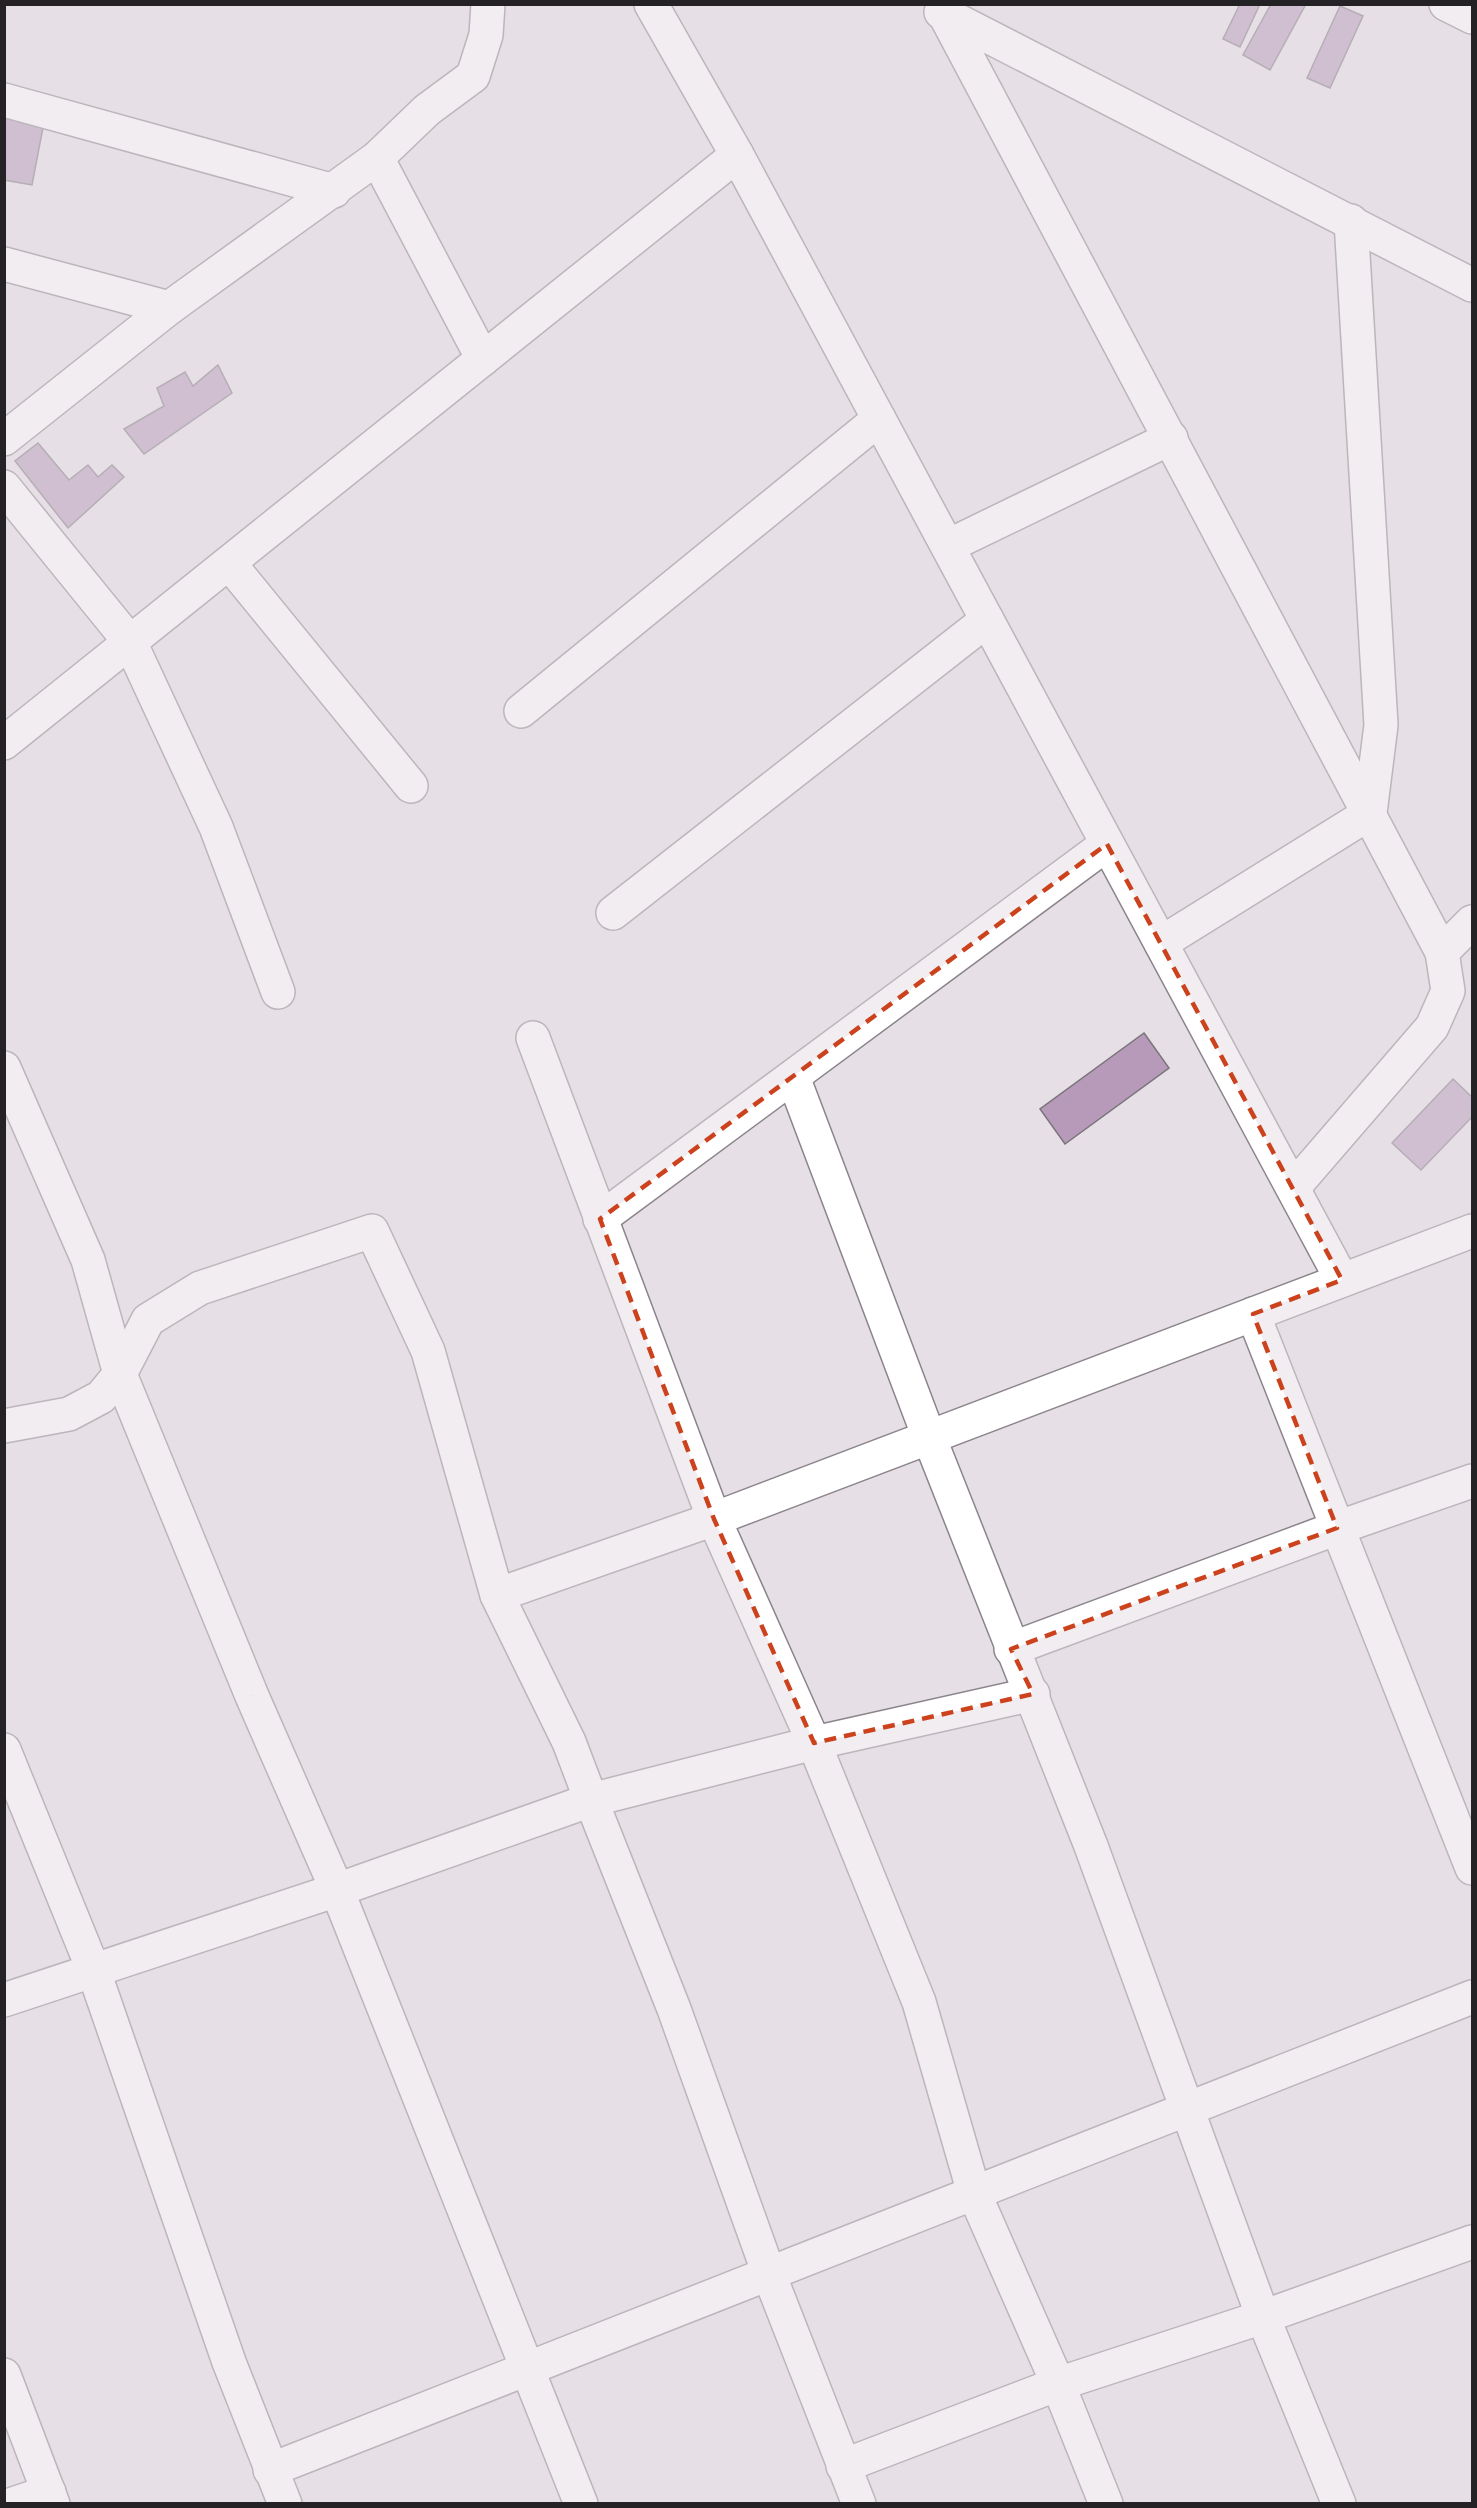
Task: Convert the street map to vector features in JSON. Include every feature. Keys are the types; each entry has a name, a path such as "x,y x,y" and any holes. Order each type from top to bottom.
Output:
{"street":[{"path":"4,439 169,308 377,158 427,110 473,76 486,35 488,4"},
{"path":"651,4 737,155 1342,1280"},
{"path":"1446,4 1473,17"},
{"path":"935,9 1473,285"},
{"path":"935,9 1171,438 1443,952 1448,991 1431,1027 1293,1188"},
{"path":"4,100 334,191"},
{"path":"4,743 737,155"},
{"path":"377,158 483,359"},
{"path":"1351,221 1381,725 1370,813"},
{"path":"4,264 169,308"},
{"path":"521,711 879,419"},
{"path":"948,546 1171,438"},
{"path":"4,487 130,642 216,827 278,992"},
{"path":"229,563 411,786"},
{"path":"613,913 987,620"},
{"path":"1161,943 1370,813"},
{"path":"600,1219 1107,844"},
{"path":"1443,952 1473,922"},
{"path":"533,1038 714,1519 814,1743 919,2002 974,2193 1058,2384 1106,2504"},
{"path":"4,1068 88,1260 120,1374 252,1696 338,1890 526,2370 555,2434 581,2504"},
{"path":"793,1077 1011,1649 1033,1694 1189,2108 1263,2317 1339,2504"},
{"path":"4,1426 69,1414 101,1397 120,1374 148,1320 200,1288 372,1231 428,1351 497,1596 569,1742 674,2009 769,2274 843,2466 860,2504"},
{"path":"497,1596 714,1519 1473,1231"},
{"path":"1253,1314 1473,1868"},
{"path":"1011,1649 1337,1528 1473,1481"},
{"path":"4,2000 338,1890 591,1800 814,1743 1033,1694"},
{"path":"4,1750 93,1969 229,2362 285,2504"},
{"path":"270,2470 1473,1997"},
{"path":"843,2466 1058,2384 1263,2317 1473,2242"},
{"path":"4,2375 51,2498 14,2504"}],"highlighted area":[{"path":"1107,844 1342,1280 1253,1314 1337,1528 1011,1649 1033,1694 814,1743 714,1519 600,1219"}],"building":[{"path":"1240,4 1260,4 1240,47 1223,39"},
{"path":"1271,4 1306,4 1270,70 1243,55"},
{"path":"1340,6 1363,16 1330,88 1307,78"},
{"path":"4,110 45,117 32,185 4,180"},
{"path":"218,365 232,393 144,454 124,429 164,406 157,388 185,372 193,386"},
{"path":"38,443 69,480 88,465 98,477 112,465 124,477 68,528 15,461"},
{"path":"1144,1033 1169,1068 1065,1144 1040,1109"},
{"path":"1453,1079 1472,1097 1472,1117 1421,1170 1392,1143"}]}
